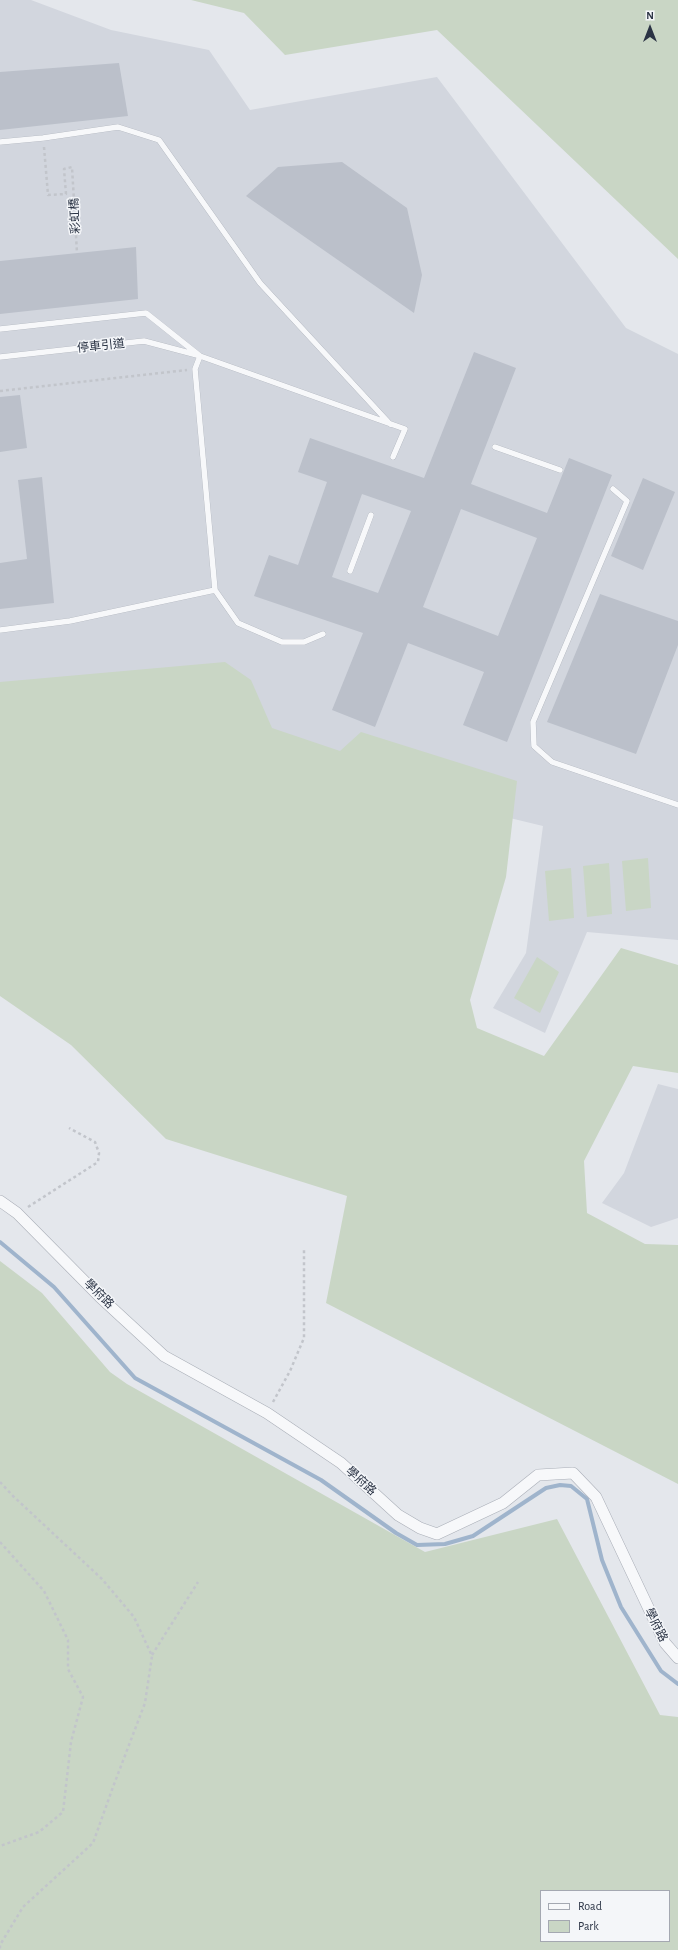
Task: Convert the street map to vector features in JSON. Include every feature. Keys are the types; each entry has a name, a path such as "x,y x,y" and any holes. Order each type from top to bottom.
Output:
{"street":[{"name":"學府路","path":"0,1201 17,1213 164,1356 267,1413 341,1463 398,1515 420,1528 437,1534 503,1503 538,1476 573,1473 596,1497 664,1644 678,1658"}],"lane":[{"path":"0,142 43,138 118,127 159,140 260,283 392,425"},
{"path":"0,329 146,313 200,356 404,429 393,457"},
{"name":"停車引道","path":"0,357 144,341 200,356"},
{"path":"200,356 195,369 215,590 238,623 282,642 304,642 323,634"},
{"path":"495,447 560,470"},
{"path":"613,489 627,501 533,722 534,746 552,762 678,805"},
{"path":"350,571 371,515"},
{"path":"0,630 70,621 215,590"}],"path":[{"name":"彩虹橋","path":"43,138 48,196 66,194 64,169 72,168 77,253"},
{"path":"0,391 195,369"},
{"path":"17,1213 98,1162 99,1153 95,1142 69,1128"},
{"path":"267,1413 290,1371 304,1338 304,1249"},
{"path":"0,1482 102,1579 134,1617 152,1656"},
{"path":"0,1542 44,1591 68,1640 68,1669 83,1697 71,1742 63,1812 39,1832 0,1846"},
{"path":"0,1950 0,1945 23,1907 93,1843 145,1704 152,1656 198,1582"}],"shaded area":[{"path":"0,0 31,0 111,30 209,50 250,110 437,77 626,328 678,354 678,940 587,932 545,1033 493,1008 526,953 543,826 240,753 0,760"},
{"path":"658,1084 678,1089 678,1218 651,1227 602,1203 624,1173"}],"green space":[{"path":"191,0 678,0 678,259 437,30 285,55 244,13"},
{"path":"225,662 251,680 272,728 340,751 361,732 517,781 506,877 470,1000 477,1028 544,1056 621,948 678,965 678,1073 633,1066 584,1161 587,1213 645,1244 678,1245 678,1484 326,1303 347,1196 166,1139 71,1045 0,996 0,682"},
{"path":"648,858 651,908 626,911 622,861"},
{"path":"609,863 612,914 587,917 583,866"},
{"path":"571,868 574,918 549,921 545,871"},
{"path":"537,957 559,972 540,1013 514,998"},
{"path":"0,1261 42,1293 110,1372 127,1384 425,1552 557,1519 660,1715 678,1717 678,1950 0,1950"}],"building":[{"path":"119,63 128,116 0,130 0,72"},
{"path":"342,162 407,208 422,275 414,313 246,196 278,167"},
{"path":"136,247 138,299 0,314 0,261"},
{"path":"474,352 516,368 471,484 547,513 569,458 612,475 507,742 463,725 484,672 408,643 375,727 332,710 363,633 254,596 269,555 298,565 327,482 298,472 310,438 424,478","holes":["362,494 411,511 378,593 332,577","461,509 537,538 498,636 423,607"]},
{"path":"20,395 27,448 0,452 0,397"},
{"path":"42,477 54,603 0,609 0,563 27,559 18,480"},
{"path":"643,478 675,492 643,570 611,556"},
{"path":"600,594 678,621 678,645 636,754 547,722"}],"waterway":[{"path":"0,1242 54,1287 135,1378 321,1480 396,1533 417,1545 445,1544 473,1536 546,1488 560,1485 571,1486 587,1499 602,1560 621,1607 661,1671 678,1684"}]}
